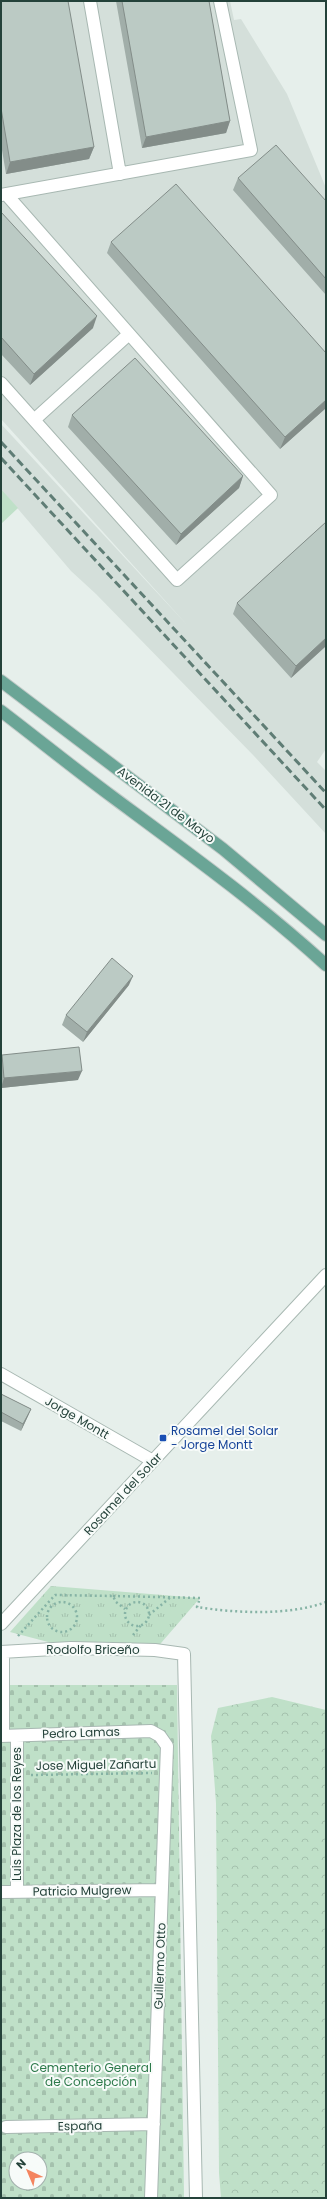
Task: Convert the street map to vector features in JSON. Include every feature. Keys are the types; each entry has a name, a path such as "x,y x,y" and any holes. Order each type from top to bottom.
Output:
{"main road":[{"name":"Avenida 21 de Mayo","path":"1,681 211,839 326,935"},
{"name":"Avenida 21 de Mayo","path":"1,711 209,867 277,922 326,965"}],"street":[{"path":"90,1 120,174"},
{"path":"4,195 251,150 220,1"},
{"path":"1,383 177,580 271,495 4,195"},
{"path":"34,420 129,334"},
{"name":"Rosamel del Solar","path":"1,1624 326,1275"},
{"name":"Jorge Montt","path":"1,1374 153,1462"},
{"name":"Rodolfo Briceño","path":"2,1652 71,1648 155,1650 184,1654 196,2198"},
{"path":"2,1652 2,1736"},
{"name":"Pedro Lamas","path":"2,1736 151,1731 160,1736"},
{"name":"Luis Plaza de los Reyes","path":"17,1736 17,1892"},
{"name":"Guillermo Otto","path":"151,2198 167,1746 160,1736"},
{"name":"Patricio Mulgrew","path":"1,1892 162,1890"},
{"name":"España","path":"6,2127 154,2124"}],"path":[{"path":"20,1635 55,1595 173,1596 200,1598 197,1607 225,1612 275,1611 314,1606 326,1602"},
{"path":"113,1596 116,1602 125,1609"},
{"path":"149,1615 145,1604 138,1601 130,1603 125,1609 126,1621 133,1626 138,1626 145,1623 149,1615 173,1596"},
{"path":"60,1601 74,1606 78,1615 78,1621 72,1629 61,1632 52,1628 47,1619 47,1614 51,1606 60,1601"},
{"name":"Jose Miguel Zañartu","path":"17,1775 166,1773"}],"shaded area":[{"path":"1,1 230,1 234,20 241,19 287,94 326,188 326,749 317,762 326,771 326,834 254,756 96,594 71,571 1,489 1,424 188,626 1,419"}],"green space":[{"path":"1,489 18,508 1,524"},
{"path":"51,1586 200,1598 155,1650 71,1648 10,1632"},
{"name":"Cementerio General de Concepción","path":"1,1685 177,1685 184,2198 1,2198"},
{"path":"272,1697 326,1710 326,2198 221,2198 219,2173 216,1803 211,1736 218,1708"}],"building":[{"path":"1,1 68,1 94,147 10,162 1,108"},
{"path":"122,1 209,1 230,121 146,137"},
{"path":"276,145 326,201 326,279 238,178"},
{"path":"176,184 326,353 326,400 285,437 111,242"},
{"path":"1,212 97,316 34,374 1,337"},
{"path":"135,358 243,476 181,534 72,415"},
{"path":"326,522 326,638 296,666 237,603"},
{"path":"112,958 133,976 87,1032 66,1015"},
{"path":"79,1047 82,1071 4,1078 2,1055"},
{"path":"1,1394 31,1409 23,1424 1,1412"}],"railway":[{"path":"1,442 326,793"},
{"path":"1,458 326,810"}],"place":[{"name":"Rosamel del Solar - Jorge Montt","path":"163,1438"}]}
